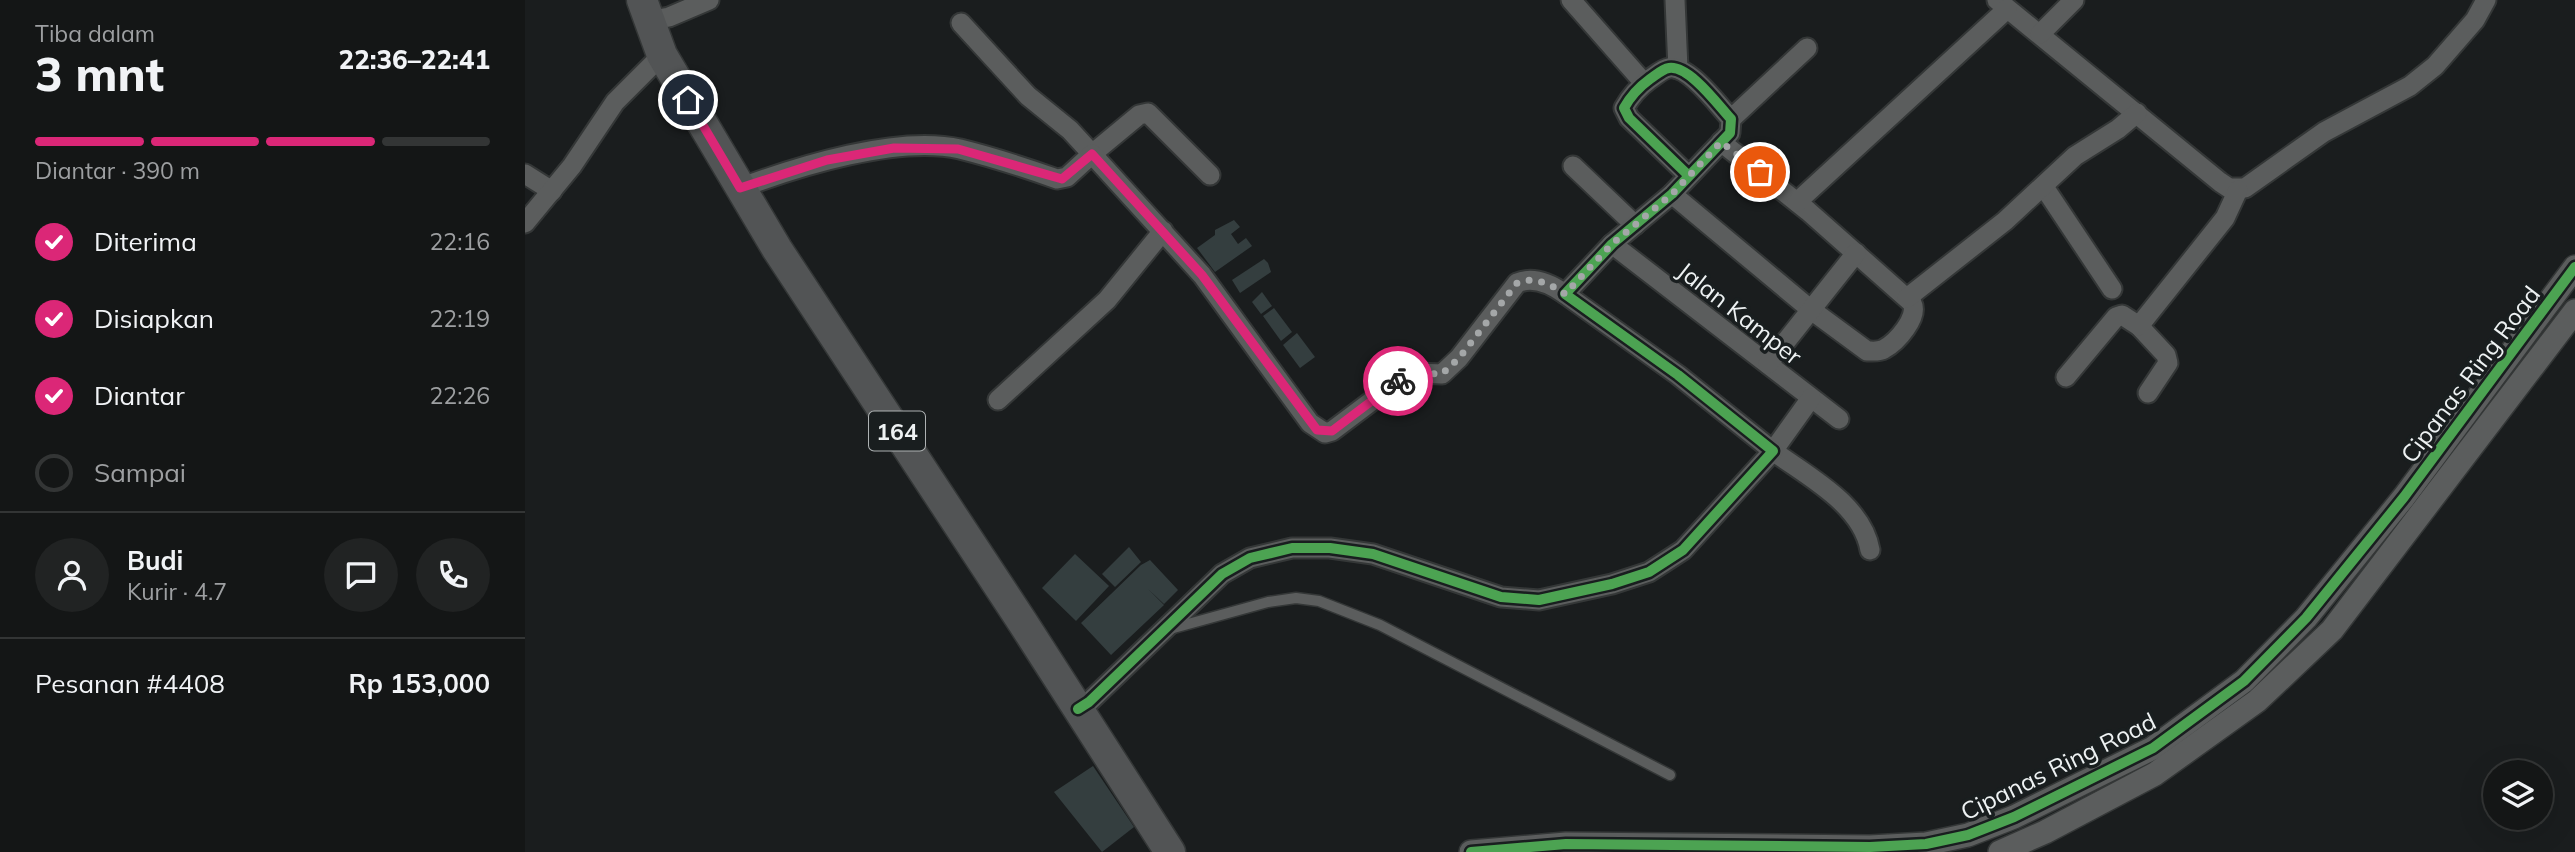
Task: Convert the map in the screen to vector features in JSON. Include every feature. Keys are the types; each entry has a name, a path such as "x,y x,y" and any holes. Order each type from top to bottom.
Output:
{"main road":[{"name":"164","path":"645,10 662,55 777,249 1170,852"}],"street":[{"path":"645,10 669,17 709,0"},
{"path":"1571,0 1644,83"},
{"path":"1675,0 1678,69"},
{"path":"2040,34 2074,0"},
{"path":"1797,202 2002,5 2220,182 2238,190 2256,182 2324,132 2410,86 2435,66 2475,20 2486,0"},
{"path":"961,23 1028,96 1064,124 1163,231 1202,275 1310,423 1325,433 1332,431 1370,404 1405,376 1415,373 1442,374 1459,358 1517,283 1526,279 1542,282 1565,294 1678,376 1835,497 1859,522 1867,535 1870,550"},
{"path":"1565,294 1612,244 1672,194 1730,133 1731,119 1807,48"},
{"path":"525,223 552,191 615,102 662,55"},
{"path":"1688,175 1629,118 1624,108 1644,83 1667,68 1678,69 1705,91 1731,119"},
{"path":"740,188 827,160 894,148 958,149 1062,179 1139,114 1148,113 1210,176"},
{"path":"1907,298 2044,187 2075,156 2137,113"},
{"path":"1672,194 1810,309 1867,351 1885,349 1909,323 1915,308 1797,202 1721,142"},
{"path":"1573,166 1635,225"},
{"path":"525,174 552,191"},
{"path":"2044,187 2112,289"},
{"path":"2140,326 2225,218 2238,190"},
{"path":"998,400 1107,300 1163,231"},
{"name":"Jalan Kamper","path":"1612,244 1839,419"},
{"path":"1768,365 1856,253"},
{"name":"Cipanas Ring Road","path":"1471,852 1566,844 1870,847 1926,844 1968,835 2014,817 2153,748 2244,681 2306,618 2404,497 2575,267"},
{"name":"Cipanas Ring Road","path":"2000,852 2045,832 2155,774 2257,701 2332,631 2575,310"},
{"path":"2066,377 2116,317 2122,315 2140,326 2166,355 2168,363 2148,393"},
{"path":"1078,709 1089,702 1221,574 1250,558 1282,548 1330,548 1373,554 1501,597 1539,600 1612,584 1649,572 1683,550 1773,451 1811,398"}],"lane":[{"path":"1162,632 1268,602 1296,598 1319,601 1380,625 1670,775"}],"building":[{"path":"1234,220 1240,227 1231,234 1238,244 1246,238 1252,246 1215,272 1197,248 1215,235 1215,230"},
{"path":"1264,259 1271,272 1240,293 1232,280"},
{"path":"1262,292 1272,306 1261,314 1252,302"},
{"path":"1274,308 1292,332 1281,341 1263,316"},
{"path":"1297,333 1315,357 1300,368 1283,345"},
{"path":"1129,547 1141,562 1115,587 1102,574"},
{"path":"1075,554 1109,586 1076,621 1042,588"},
{"path":"1150,560 1178,590 1164,604 1148,589 1164,605 1111,655 1081,623 1141,565"},
{"path":"1093,766 1134,827 1102,852 1054,792"}],"cycle path":[{"path":"1078,709 1089,702 1222,574 1250,558 1292,548 1330,548 1373,554 1501,597 1539,600 1612,584 1649,572 1683,550 1773,451 1678,375 1565,294 1612,244 1672,194 1730,133 1731,119 1711,96 1694,79 1677,69 1669,68 1642,85 1624,108 1629,118 1688,175"},
{"path":"1471,852 1566,844 1870,847 1926,844 1968,835 2014,817 2153,748 2244,681 2306,618 2404,497 2575,267"}],"way so far":[{"path":"1398,381 1415,373 1437,376 1442,374 1459,358 1511,287 1517,283 1526,279 1542,282 1565,294 1612,244 1672,194 1721,142 1760,172"}],"route":[{"path":"688,100 740,188 827,160 894,148 958,149 1058,179 1067,177 1092,154 1190,260 1317,430 1325,433 1332,431 1398,381"}]}
